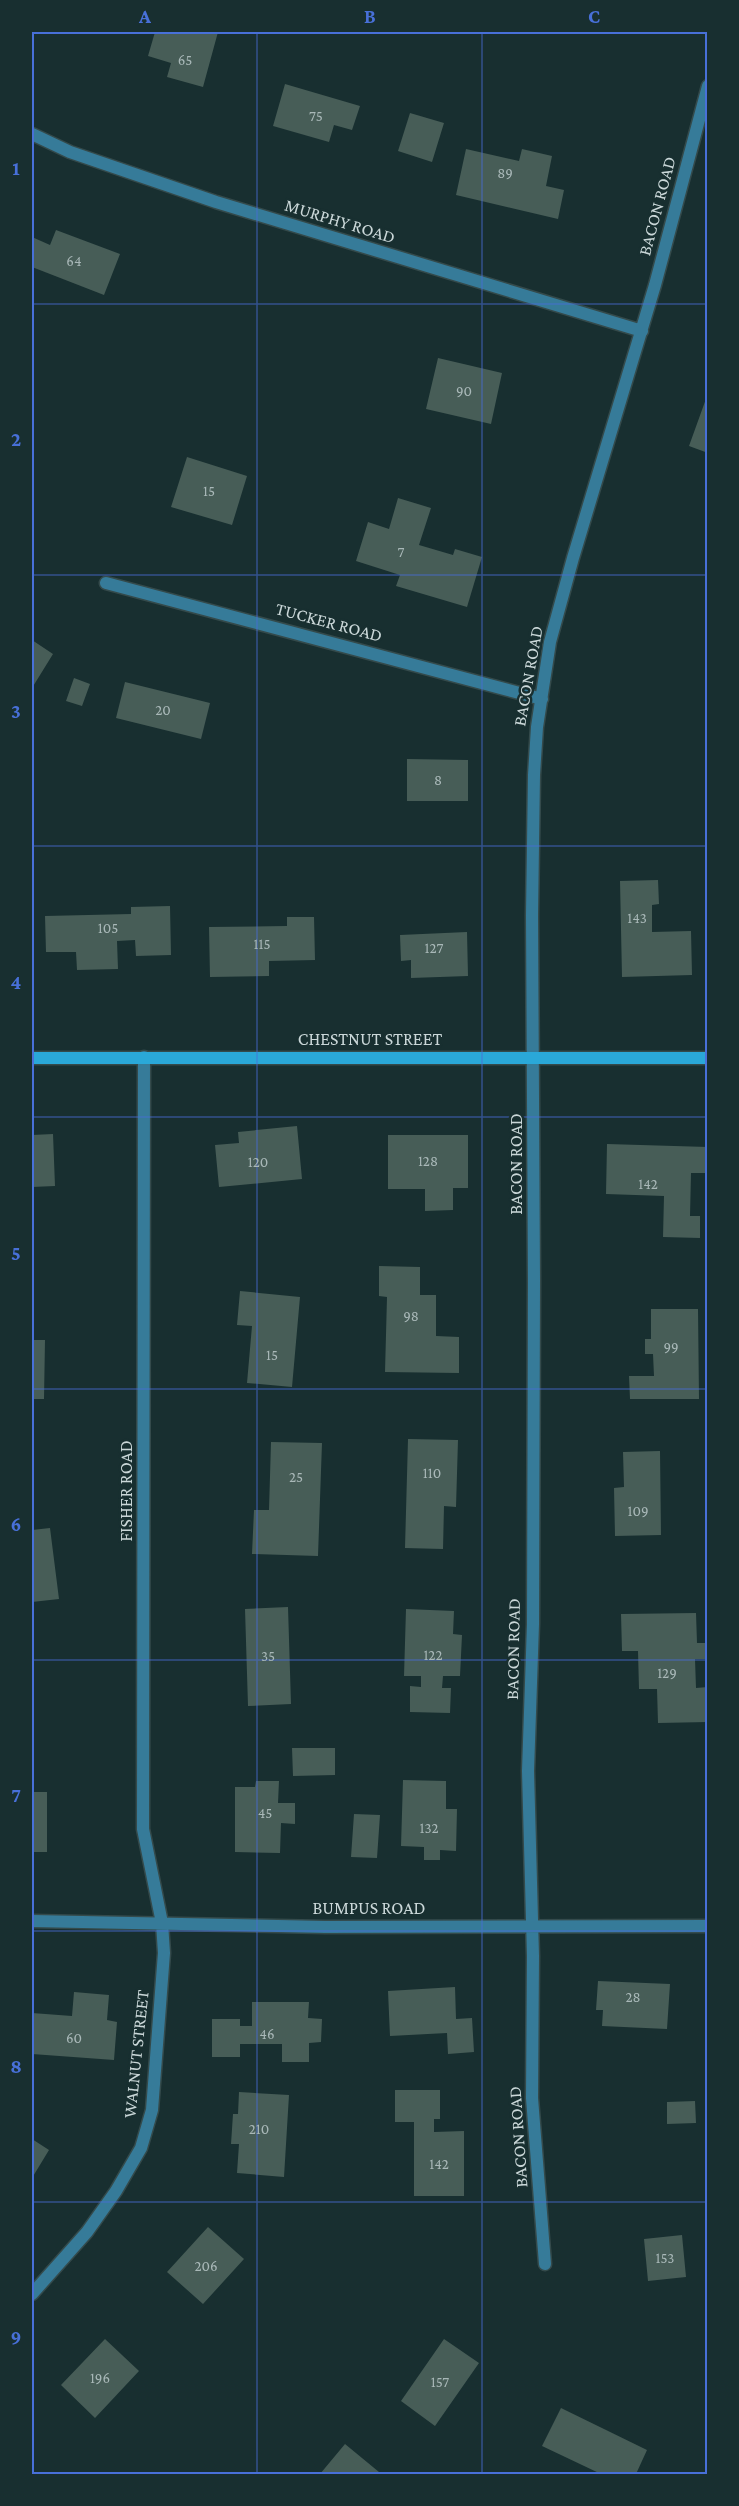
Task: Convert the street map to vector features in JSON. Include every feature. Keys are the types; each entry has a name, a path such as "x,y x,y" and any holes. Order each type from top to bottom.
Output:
{"street":[{"name":"BACON ROAD","path":"545,2264 532,2098 532,1925 528,1771 533,1624 533,809 537,727 550,642 642,331 708,86"},
{"name":"MURPHY ROAD","path":"32,134 70,152 206,199 642,331"},
{"name":"TUCKER ROAD","path":"106,583 542,699"},
{"name":"FISHER ROAD","path":"144,1057 143,1829 162,1923"},
{"name":"CHESTNUT STREET","path":"32,1058 708,1058"},
{"name":"BUMPUS ROAD","path":"32,1921 325,1927 708,1926"},
{"name":"WALNUT STREET","path":"32,2294 87,2232 116,2191 141,2148 152,2110 164,1953 162,1923"}],"building":[{"path":"155,32 218,32 203,87 167,77 171,63 148,56"},
{"path":"285,84 360,106 352,130 334,125 329,142 273,126"},
{"path":"410,113 444,123 432,162 398,151"},
{"path":"466,149 519,161 522,149 552,156 546,186 564,190 558,219 456,195"},
{"path":"56,230 120,254 104,295 32,267 32,237 50,245"},
{"path":"438,358 502,373 491,424 426,409"},
{"path":"708,396 708,453 689,446"},
{"path":"187,457 247,476 232,525 171,507"},
{"path":"398,498 431,508 419,545 453,555 455,549 482,557 467,607 396,586 400,575 356,561 368,522 389,529"},
{"path":"32,640 53,654 32,688"},
{"path":"74,678 90,684 82,706 66,701"},
{"path":"125,682 210,703 201,739 116,718"},
{"path":"407,759 468,760 468,801 407,801"},
{"path":"658,880 659,904 652,905 652,932 691,931 692,975 622,977 620,881"},
{"path":"170,906 171,955 136,956 135,940 117,941 118,969 77,970 76,952 46,952 45,916 131,914 131,907"},
{"path":"287,917 314,917 315,960 269,961 269,976 210,977 209,927 287,926"},
{"path":"467,932 468,976 411,978 411,960 401,961 400,935"},
{"path":"297,1126 302,1179 219,1187 215,1145 239,1143 238,1132"},
{"path":"53,1134 55,1186 32,1187 32,1135"},
{"path":"388,1135 468,1135 468,1188 453,1188 453,1210 425,1211 425,1189 388,1189"},
{"path":"607,1144 708,1147 707,1173 691,1173 690,1216 700,1216 700,1238 663,1237 664,1196 606,1194"},
{"path":"379,1266 420,1267 420,1295 436,1295 436,1336 459,1337 459,1373 385,1372 387,1297 379,1296"},
{"path":"240,1291 300,1297 292,1387 247,1383 252,1326 237,1325"},
{"path":"651,1309 698,1309 699,1399 630,1399 629,1376 654,1376 653,1354 645,1354 645,1339 651,1339"},
{"path":"32,1340 45,1340 44,1399 32,1399"},
{"path":"408,1439 458,1440 456,1507 444,1506 443,1549 405,1548"},
{"path":"271,1442 322,1443 318,1556 252,1554 254,1510 269,1510"},
{"path":"660,1451 661,1535 615,1536 614,1488 624,1487 623,1452"},
{"path":"50,1528 59,1599 32,1602 32,1530"},
{"path":"288,1607 291,1704 248,1706 245,1609"},
{"path":"406,1609 454,1611 453,1634 462,1635 460,1676 443,1676 442,1688 451,1688 450,1713 410,1712 410,1686 421,1687 421,1676 404,1676"},
{"path":"696,1613 697,1643 708,1643 708,1659 695,1659 696,1688 708,1687 708,1722 658,1723 657,1689 639,1689 638,1651 622,1651 621,1614"},
{"path":"292,1748 335,1748 335,1775 293,1776"},
{"path":"403,1780 446,1781 446,1809 457,1809 456,1851 440,1850 440,1860 424,1860 424,1847 401,1846"},
{"path":"256,1781 279,1781 278,1803 295,1803 295,1824 281,1823 280,1853 235,1852 235,1787 255,1787"},
{"path":"32,1792 47,1792 47,1852 32,1852"},
{"path":"354,1814 380,1815 377,1858 351,1857"},
{"path":"598,1981 670,1984 667,2029 602,2026 603,2010 596,2010"},
{"path":"455,1987 456,2019 472,2018 474,2052 448,2054 447,2033 390,2036 388,1991"},
{"path":"74,1992 109,1995 107,2020 117,2022 114,2060 32,2054 32,2013 72,2016"},
{"path":"252,2002 309,2002 308,2018 322,2019 321,2042 309,2043 309,2062 282,2062 282,2044 240,2044 240,2057 212,2057 212,2019 240,2019 240,2026 252,2026"},
{"path":"395,2090 440,2090 440,2119 434,2119 434,2132 464,2131 464,2196 414,2196 414,2122 395,2122"},
{"path":"239,2092 289,2095 284,2177 237,2173 239,2144 231,2144 233,2114 238,2114"},
{"path":"695,2101 696,2123 667,2124 667,2102"},
{"path":"32,2139 49,2150 32,2178"},
{"path":"208,2227 244,2259 203,2304 167,2272"},
{"path":"682,2235 686,2277 648,2281 644,2239"},
{"path":"105,2339 139,2371 95,2418 61,2385"},
{"path":"444,2339 479,2363 435,2426 401,2401"},
{"path":"561,2408 647,2450 636,2474 601,2474 542,2446"},
{"path":"345,2444 379,2472 377,2474 320,2474"}]}
